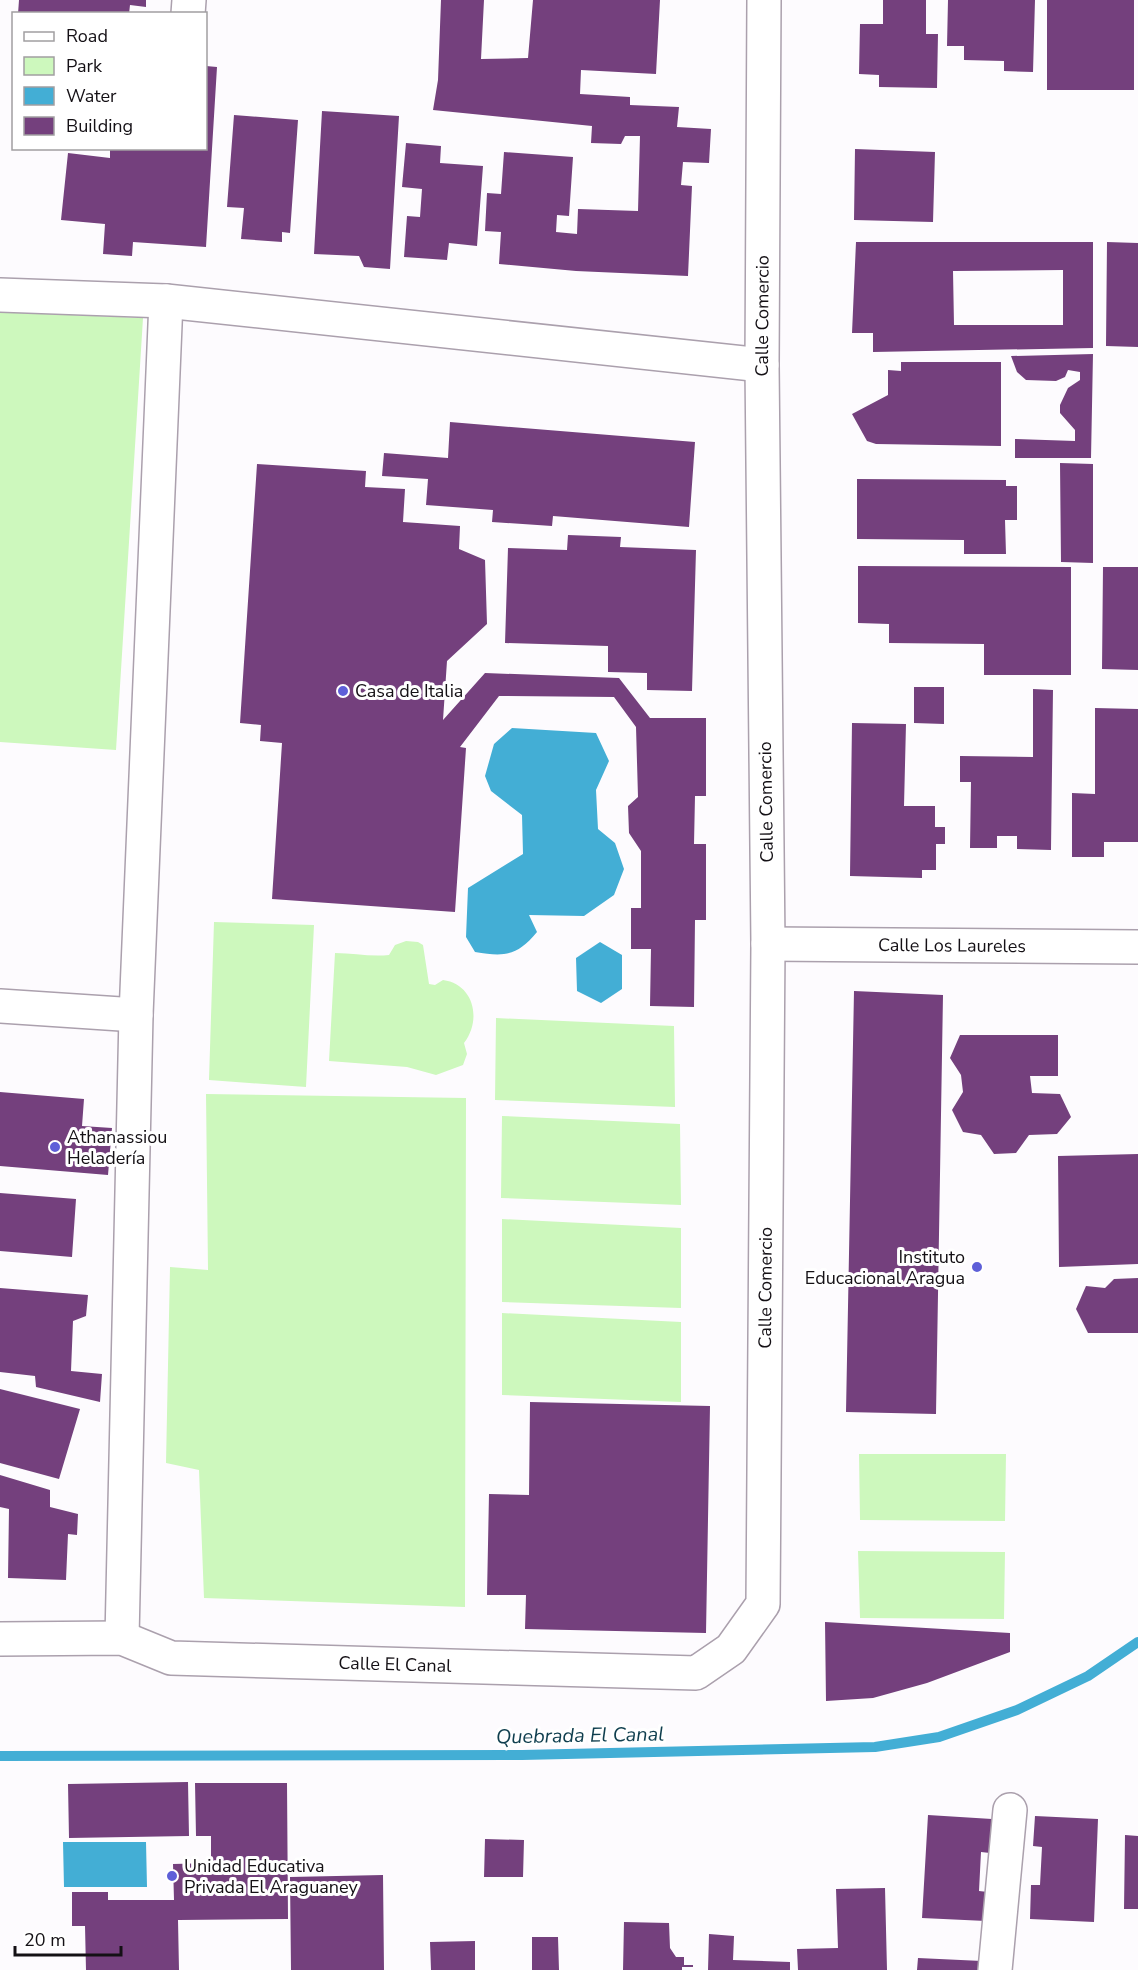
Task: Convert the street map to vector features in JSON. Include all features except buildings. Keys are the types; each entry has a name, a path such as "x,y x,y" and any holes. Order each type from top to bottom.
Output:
{"street":[{"name":"Calle Comercio","path":"763,1604 768,944 762,365 764,0"},
{"path":"0,295 166,301 762,365"},
{"path":"122,1638 136,1016 166,301"},
{"name":"Calle Los Laureles","path":"768,944 1138,947"},
{"path":"0,1006 136,1016"},
{"name":"Calle El Canal","path":"0,1639 122,1638 171,1658 696,1673 731,1649 763,1604"},
{"path":"995,1970 1010,1810"}],"green space":[{"path":"0,312 143,318 116,750 0,742"},
{"path":"214,922 314,925 306,1087 209,1080"},
{"path":"406,941 423,945 429,984 435,985 443,980 454,983 462,988 472,1004 473,1024 464,1043 467,1054 463,1065 436,1075 407,1067 329,1061 335,953 389,955 395,945"},
{"path":"496,1018 674,1026 675,1107 495,1100"},
{"path":"206,1094 466,1098 465,1607 204,1598 199,1470 166,1463 170,1267 208,1270"},
{"path":"502,1116 680,1124 681,1205 501,1198"},
{"path":"502,1219 681,1228 681,1308 502,1302"},
{"path":"502,1313 681,1322 681,1402 502,1395"},
{"path":"859,1454 1006,1454 1005,1521 860,1520"},
{"path":"858,1551 1005,1552 1004,1619 860,1618"}],"water":[{"path":"512,728 596,733 609,761 596,790 598,829 615,843 624,869 614,895 584,916 529,915 537,932 530,940 510,953 485,954 475,952 466,937 468,888 523,854 522,815 491,791 485,776 494,744"},
{"path":"600,942 622,955 622,989 601,1003 577,991 576,958"},
{"path":"63,1842 146,1842 147,1887 64,1887"}],"waterway":[{"name":"Quebrada El Canal","path":"0,1756 522,1755 875,1747 939,1737 1017,1710 1088,1676 1138,1642"}],"place":[{"name":"Casa de Italia","path":"343,691"},
{"name":"Athanassiou Heladería","path":"55,1147"},
{"name":"Instituto Educacional Aragua","path":"977,1267"},
{"name":"Unidad Educativa Privada El Araguaney","path":"172,1876"}]}
